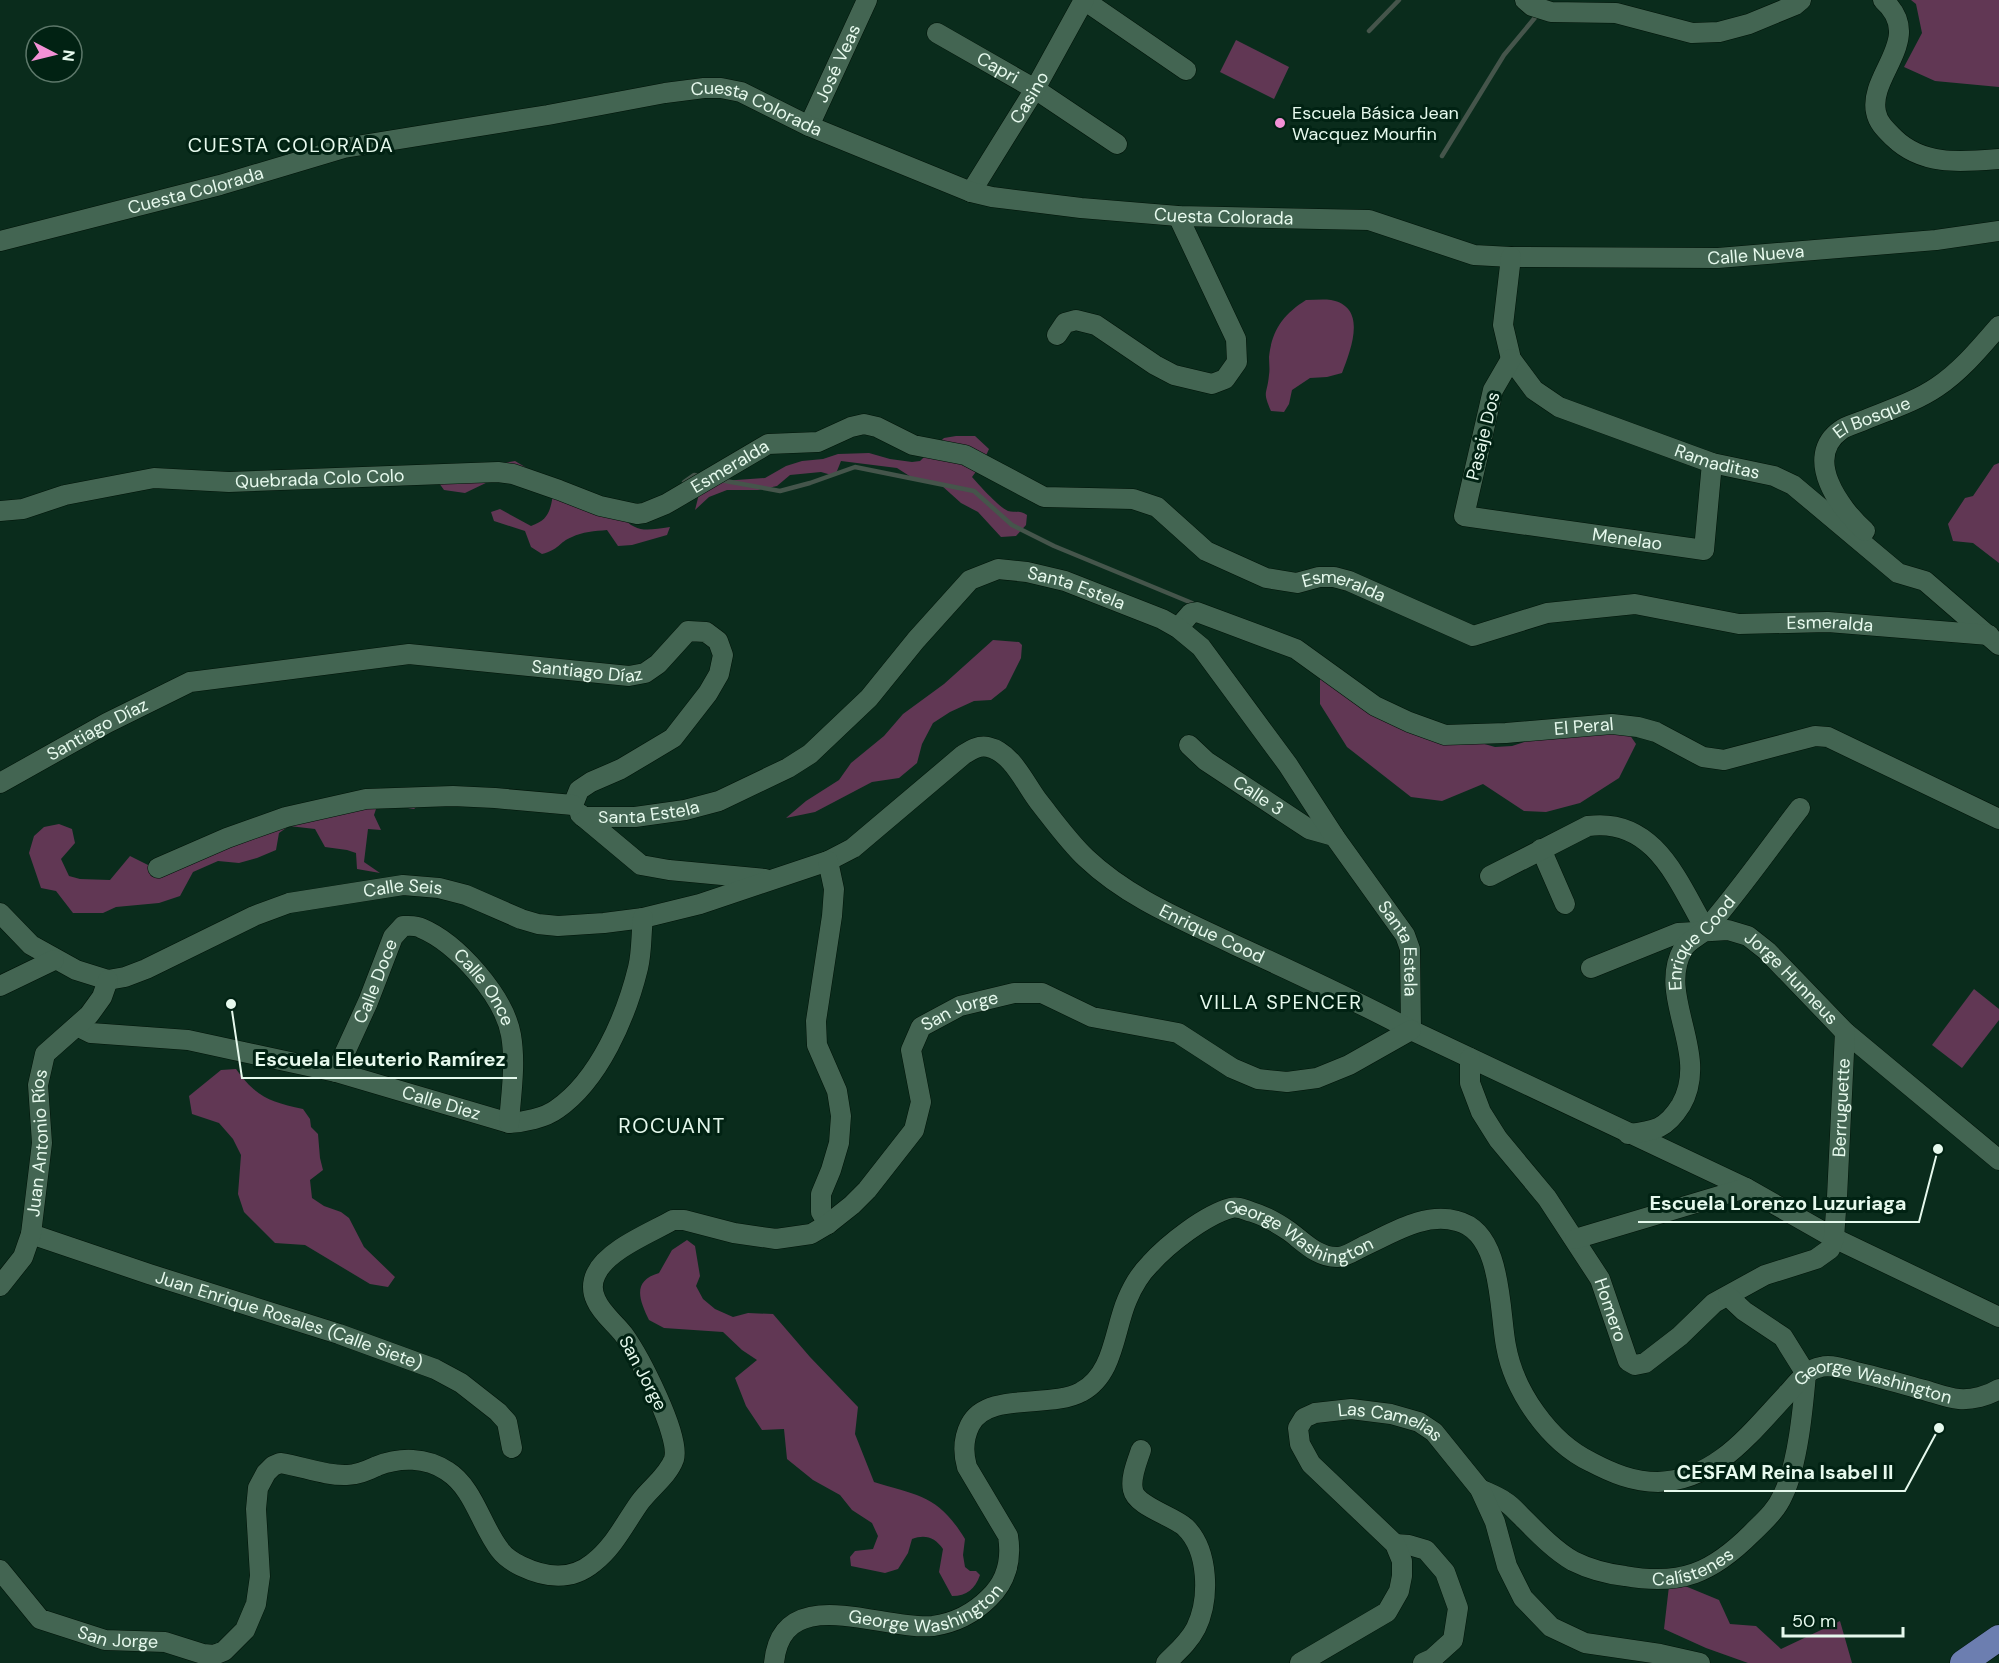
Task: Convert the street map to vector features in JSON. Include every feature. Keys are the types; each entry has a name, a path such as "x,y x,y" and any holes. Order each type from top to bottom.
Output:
{"main road":[{"path":"1963,1663 1999,1638"}],"street":[{"name":"José Veas","path":"809,126 867,0"},
{"path":"1084,0 1186,70"},
{"name":"Casino","path":"970,192 1035,89 1084,0"},
{"path":"1525,0 1532,6 1551,12 1616,13 1692,33 1719,32 1749,24 1801,0"},
{"path":"1883,0 1891,8 1899,26 1898,44 1877,95 1875,111 1882,126 1898,142 1915,154 1947,162 1999,159"},
{"name":"Capri","path":"937,33 1035,89 1117,144"},
{"name":"Cuesta Colorada","path":"0,241 220,185 344,148 704,88 731,89 809,126 970,192 992,197 1081,208 1178,216 1369,220 1474,255 1511,257"},
{"path":"1057,334 1065,323 1076,320 1096,325 1155,365 1174,375 1212,384 1225,379 1237,362 1236,339 1178,216"},
{"name":"Calle Nueva","path":"1511,257 1718,258 1936,240 1999,231"},
{"name":"Ramaditas","path":"1511,257 1503,325 1511,359 1534,390 1559,407 1712,463 1774,476 1793,485 1898,573 1925,581 1994,640"},
{"name":"El Bosque","path":"1925,581 1850,518 1826,477 1823,459 1829,443 1840,430 1936,389 1960,369 1999,326"},
{"name":"Pasaje Dos","path":"1464,516 1493,390 1511,359"},
{"name":"Esmeralda","path":"637,514 666,504 768,444 818,442 851,427 864,424 877,427 913,445 965,455 1044,497 1133,500 1157,507 1206,552 1266,578 1297,583 1318,577 1334,577 1473,636 1547,613 1635,604 1739,624 1828,622 1994,640"},
{"name":"Menelao","path":"1464,516 1704,550 1712,463"},
{"name":"Quebrada Colo Colo","path":"0,511 23,509 65,495 154,478 229,482 498,472 513,474 600,506 637,514"},
{"name":"Santa Estela","path":"158,868 227,838 286,817 366,799 453,796 634,817 685,810 719,801 788,768 810,754 869,698 916,640 970,580 998,569 1027,572 1095,591 1178,628 1201,647 1288,765 1334,836 1405,934 1410,949 1411,1030"},
{"name":"El Peral","path":"1178,628 1191,613 1197,612 1296,649 1375,706 1409,723 1445,735 1506,733 1612,724 1656,732 1703,757 1724,760 1815,736 1828,737 1999,819"},
{"name":"Santiago Díaz","path":"0,783 107,723 190,682 409,654 629,676 645,673 658,664 688,630 706,632 718,641 723,656 719,674 708,693 673,738 621,769 579,790 578,811"},
{"name":"Calle 3","path":"1189,745 1206,762 1309,829 1334,836"},
{"name":"Enrique Cood","path":"828,861 853,848 963,755 977,746 989,747 1002,753 1038,801 1085,857 1126,890 1176,917 1628,1134 1650,1132 1663,1127 1677,1111 1687,1093 1690,1055 1675,987 1676,967 1684,947 1706,930 1800,808"},
{"path":"578,811 641,865 669,870 774,880"},
{"path":"1490,876 1588,825 1604,823 1625,827 1644,838 1666,860 1706,930"},
{"path":"1541,849 1565,904"},
{"path":"828,861 834,889 833,907 816,1021 818,1045 837,1091 841,1116 839,1143 821,1194 821,1212 828,1224"},
{"name":"Calle Seis","path":"108,980 125,977 146,969 254,916 289,903 403,885 439,888 466,895 538,924 558,926 604,923 643,918 700,904 828,861"},
{"path":"0,913 31,945 54,960 108,980"},
{"path":"509,1124 523,1122 556,1110 582,1086 603,1057 624,1012 638,967 643,918"},
{"name":"Calle Once","path":"403,926 419,927 457,952 474,969 504,1012 511,1033 514,1058 509,1124"},
{"name":"Calle Doce","path":"336,1072 368,1002 393,937 403,926"},
{"name":"Jorge Hunneus","path":"1591,968 1678,933 1728,930 1748,936 1767,951 1845,1032 1999,1160"},
{"path":"0,986 54,960"},
{"name":"Juan Antonio Ríos","path":"0,1286 23,1257 31,1234 42,1143 38,1085 45,1054 89,1015 102,997 108,980"},
{"name":"San Jorge","path":"0,1570 40,1619 105,1640 165,1642 203,1654 214,1655 234,1643 245,1630 256,1604 260,1576 256,1509 258,1488 266,1473 280,1463 331,1474 349,1475 392,1461 408,1460 426,1461 454,1476 466,1492 499,1550 510,1560 543,1575 555,1577 586,1569 608,1549 642,1500 670,1467 675,1448 666,1417 632,1347 595,1299 592,1287 601,1265 614,1253 673,1220 684,1220 734,1233 776,1239 811,1234 828,1224 852,1206 867,1190 914,1130 921,1102 911,1050 921,1027 960,1006 1014,993 1042,993 1092,1017 1178,1033 1232,1068 1258,1079 1287,1082 1317,1078 1349,1065 1411,1030"},
{"name":"Calle Diez","path":"77,1026 91,1033 188,1040 336,1072 509,1124"},
{"name":"Berruguette","path":"1834,1238 1845,1032"},
{"name":"Homero","path":"1470,1058 1470,1083 1481,1112 1498,1139 1547,1198 1600,1279 1628,1361 1635,1365 1645,1363 1680,1336 1714,1303 1728,1296"},
{"path":"1628,1134 1746,1188 1834,1238 1999,1317"},
{"path":"1575,1239 1746,1188"},
{"name":"George Washington","path":"774,1663 775,1652 782,1636 805,1617 822,1614 909,1626 933,1626 958,1619 981,1606 993,1595 999,1589 1007,1570 1010,1547 1008,1536 998,1516 985,1499 967,1467 964,1456 967,1430 975,1416 988,1408 1005,1404 1065,1398 1081,1393 1094,1382 1105,1366 1113,1350 1128,1299 1147,1265 1180,1237 1207,1219 1233,1208 1266,1216 1318,1254 1339,1257 1416,1223 1433,1218 1459,1221 1472,1228 1484,1240 1492,1263 1502,1299 1506,1347 1522,1392 1548,1430 1581,1457 1621,1477 1656,1482 1686,1478 1718,1463 1806,1374 1822,1366 1845,1369 1962,1400 1989,1395 1999,1389"},
{"name":"Juan Enrique Rosales (Calle Siete)","path":"31,1234 339,1334 435,1369 461,1383 498,1412 507,1422 512,1448"},
{"path":"1806,1374 1783,1337 1744,1311 1728,1296 1764,1275 1815,1259 1830,1249 1834,1238"},
{"name":"Calístenes","path":"1480,1489 1506,1502 1546,1540 1573,1561 1606,1573 1647,1580 1677,1579 1694,1574 1715,1563 1743,1542 1776,1509 1785,1492 1791,1471 1803,1408 1806,1374"},
{"name":"Las Camelias","path":"1395,1544 1311,1464 1300,1444 1298,1428 1304,1418 1315,1413 1351,1409 1391,1414 1419,1422 1434,1432 1480,1489 1495,1522 1507,1566 1523,1598 1551,1627 1585,1643 1660,1654 1700,1663"},
{"path":"1141,1450 1133,1479 1133,1492 1139,1500 1185,1527 1202,1557 1205,1580 1197,1626 1187,1642 1166,1663"},
{"path":"1300,1663 1387,1612 1399,1591 1402,1576 1402,1561 1395,1544 1426,1550 1445,1572 1458,1608 1453,1640 1432,1659 1423,1663"}],"shaded area":[{"path":"1911,0 1999,0 1999,87 1935,81 1904,67 1922,33 1916,4"},
{"path":"1236,40 1289,67 1274,99 1220,72"},
{"path":"1306,300 1331,300 1342,304 1350,311 1354,330 1349,352 1342,373 1310,378 1292,390 1289,404 1284,412 1271,411 1266,393 1273,338 1285,317"},
{"path":"975,436 989,449 972,477 1004,509 1027,515 1026,525 1016,536 1001,537 978,512 961,503 941,485 911,477 897,468 841,461 835,476 821,472 790,475 777,486 758,490 727,490 709,497 695,510 699,494 722,481 765,478 786,466 838,454 869,453 890,459 920,461 944,438"},
{"path":"515,461 620,515 637,528 649,530 670,527 667,535 632,545 618,546 607,530 589,532 576,535 542,554 531,547 525,531 494,521 491,512 500,509 531,526 545,518 553,495 512,481 492,480 465,493 444,490 434,476"},
{"path":"1999,463 1999,563 1973,543 1953,541 1948,524 1965,498 1973,496 1994,465"},
{"path":"993,640 1019,642 1022,645 1021,658 1006,688 991,700 974,701 933,723 922,744 917,763 899,778 872,782 815,812 786,818 806,801 839,780 851,763 884,736 903,714 944,684"},
{"path":"1320,672 1467,739 1495,747 1512,746 1549,734 1625,728 1636,744 1619,778 1580,803 1546,812 1524,811 1483,784 1442,801 1411,797 1347,747 1320,704"},
{"path":"427,798 414,809 378,803 374,815 381,830 368,829 364,862 380,873 357,869 356,853 325,847 315,829 289,826 279,833 276,850 239,863 218,861 193,872 180,896 159,903 116,907 103,913 73,913 56,891 41,888 29,853 34,836 44,827 59,824 72,829 75,843 61,859 69,876 80,879 110,880 130,856 156,869 285,810"},
{"path":"1974,989 1999,1009 1999,1020 1962,1068 1932,1045"},
{"path":"236,1069 257,1092 281,1104 303,1109 310,1119 311,1127 318,1134 323,1170 310,1180 312,1198 349,1218 364,1247 395,1277 388,1287 370,1284 305,1245 275,1243 244,1212 238,1194 241,1155 233,1139 219,1123 192,1114 189,1096 221,1070"},
{"path":"687,1240 695,1246 700,1276 696,1286 703,1299 715,1309 733,1317 748,1313 773,1314 858,1407 855,1434 874,1482 926,1499 936,1505 955,1524 965,1539 963,1555 965,1567 980,1575 970,1591 952,1596 939,1572 943,1549 937,1542 926,1537 912,1539 908,1553 898,1569 885,1573 851,1566 850,1557 855,1551 873,1549 878,1536 872,1523 852,1510 840,1495 813,1480 787,1459 784,1429 762,1430 746,1406 735,1378 757,1360 742,1350 723,1332 664,1328 649,1320 641,1298 641,1286 650,1276 659,1273 672,1250"},
{"path":"1669,1586 1685,1586 1719,1600 1730,1624 1756,1626 1781,1649 1840,1621 1852,1663 1748,1663 1706,1648 1664,1629"}],"waterway":[{"path":"1369,31 1399,0"},
{"path":"1442,156 1504,55 1538,14"},
{"name":"Quebrada Colo Colo","path":"720,480 780,491 855,467 974,491 1012,525 1054,546 1192,603"},
{"name":"Quebrada Colo Colo","path":"684,482 694,475 700,476"}],"place":[{"name":"Escuela Básica Jean Wacquez Mourfin","path":"1280,123"},
{"name":"Escuela Eleuterio Ramírez","path":"231,1004"},
{"name":"Escuela Lorenzo Luzuriaga","path":"1938,1149"},
{"name":"CESFAM Reina Isabel II","path":"1939,1428"}],"district":[{"name":"CUESTA COLORADA","path":"291,145"},
{"name":"VILLA SPENCER","path":"1281,1002"},
{"name":"ROCUANT","path":"672,1126"}]}
